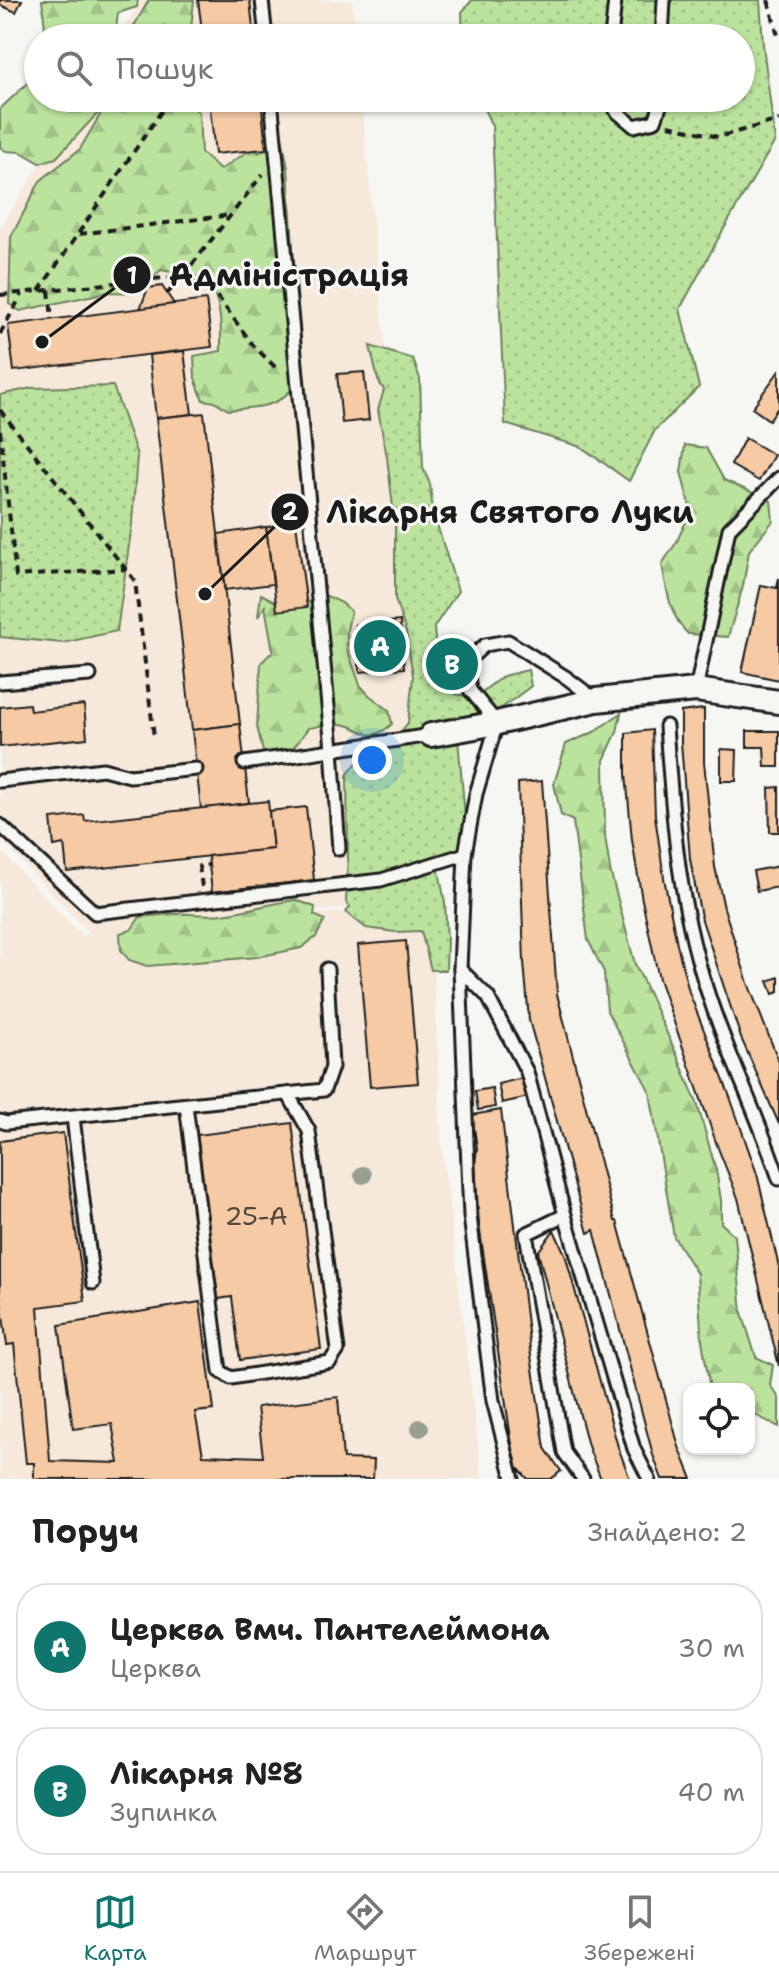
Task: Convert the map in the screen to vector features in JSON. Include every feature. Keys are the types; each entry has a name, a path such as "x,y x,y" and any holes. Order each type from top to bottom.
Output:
{"street":[{"path":"431,735 596,700 696,690 779,702"}],"lane":[{"path":"262,0 265,24"},
{"path":"612,24 615,0"},
{"path":"663,24 664,0"},
{"path":"272,112 339,849"},
{"path":"617,112 634,126 655,121 658,112"},
{"path":"696,690 729,529 779,478"},
{"path":"513,1479 493,1401 470,1216 460,969 465,854 476,794 497,723 470,690 466,662 485,645 508,641 596,700"},
{"path":"0,682 90,675"},
{"path":"666,726 677,862 700,969 732,1061 779,1179"},
{"path":"244,763 431,735"},
{"path":"0,781 103,769 130,776 196,769"},
{"path":"0,825 95,913 381,880 465,854"},
{"path":"0,1121 73,1117 324,1090 332,1067 327,969"},
{"path":"460,969 488,997 527,1072 565,1215 634,1449 649,1479"},
{"path":"186,1105 220,1371 231,1378 330,1362 338,1350 309,1131 288,1094"},
{"path":"73,1117 93,1283"},
{"path":"565,1215 526,1234 564,1452 583,1479"}],"path":[{"path":"768,0 779,39"},
{"path":"39,291 161,112"},
{"path":"655,121 718,137 779,120"},
{"path":"183,276 277,156"},
{"path":"77,234 231,215"},
{"path":"0,295 183,276 214,292 253,345 299,390"},
{"path":"167,294 174,286 173,277"},
{"path":"49,290 52,319"},
{"path":"0,334 23,292"},
{"path":"0,410 135,581 154,737"},
{"path":"0,430 16,576 126,569"},
{"path":"202,883 199,866 209,865"}],"shaded area":[{"path":"141,0 352,0 355,24 126,24"},
{"path":"72,112 362,112 439,898 140,930 431,904 441,1138 482,1479 0,1479 0,850 82,936 91,935 0,839 0,229"}],"green space":[{"path":"42,0 138,0 137,7 118,13 117,24 45,24"},
{"path":"149,0 194,0 191,24 135,24"},
{"path":"472,0 760,0 775,141 680,309 699,387 655,430 629,481 581,447 505,424 492,126 486,112 755,112 755,24 462,24 462,12"},
{"path":"24,86 24,112 98,112 56,158 40,163 21,152 6,151 0,147 0,109"},
{"path":"102,112 198,112 201,153 220,170 254,147 259,153 279,139 281,131 288,168 301,375 287,394 271,404 228,410 216,402 203,400 195,378 194,356 221,351 220,321 213,292 196,276 161,270 135,293 108,292 20,311 9,304 11,237 40,181 80,149"},
{"path":"370,346 413,359 420,379 423,468 430,484 433,512 458,591 434,627 436,653 446,682 456,694 474,698 503,676 528,670 531,686 487,719 457,728 466,827 460,849 437,860 445,903 446,970 431,970 421,931 395,932 366,928 346,912 350,907 346,902 347,775 376,739 399,734 408,723 413,676 406,632 395,599 395,524 378,410 384,390 378,380"},
{"path":"113,386 137,455 132,524 117,631 63,643 0,637 0,395 31,388"},
{"path":"685,445 706,448 724,480 771,501 773,521 749,551 743,586 728,637 688,634 677,619 667,593 662,564 691,511 681,472"},
{"path":"261,594 276,602 305,603 327,596 351,611 347,648 360,685 389,710 392,724 376,734 340,724 308,728 290,750 264,756 257,726 261,663 273,651 265,606 258,617"},
{"path":"621,713 617,732 604,760 605,836 610,870 635,964 697,1103 716,1170 721,1223 735,1236 742,1313 756,1357 773,1365 770,1385 779,1398 779,1427 755,1415 755,1383 709,1383 697,1274 674,1237 650,1092 607,1011 604,972 588,940 573,821 561,815 554,784 566,744 594,732"},
{"path":"296,900 315,907 314,915 325,920 316,937 301,948 257,957 147,966 129,960 121,950 120,933 131,930 140,917 218,915"}],"building":[{"path":"0,0 22,0 16,12 0,5"},
{"path":"198,0 250,0 253,24 201,24"},
{"path":"210,112 262,112 266,149 215,154"},
{"path":"162,286 174,304 140,309 148,288"},
{"path":"206,300 212,347 14,371 8,325"},
{"path":"184,351 192,414 156,418 149,355"},
{"path":"779,371 779,411 777,409 769,420 752,408"},
{"path":"364,372 369,420 342,423 337,374"},
{"path":"204,413 240,724 192,730 156,418"},
{"path":"745,438 774,455 759,481 731,465"},
{"path":"296,523 307,607 277,611 266,527"},
{"path":"266,527 273,584 225,590 218,534"},
{"path":"779,578 779,680 742,672 761,585 777,588"},
{"path":"400,621 404,668 360,672 355,625"},
{"path":"29,704 30,711 84,705 87,738 0,747 0,707"},
{"path":"704,709 704,762 715,867 724,908 748,983 779,1062 779,1124 741,1038 701,917 690,859 681,712"},
{"path":"240,724 249,803 201,809 192,730"},
{"path":"652,730 655,816 677,944 689,992 757,1174 779,1267 779,1366 738,1198 659,979 642,900 632,840 626,733"},
{"path":"747,731 779,731 779,767 765,767 764,747 747,747"},
{"path":"721,749 737,750 736,781 721,781"},
{"path":"542,781 557,994 615,1221 679,1447 692,1479 662,1479 653,1455 594,1230 588,1233 529,1020 518,783"},
{"path":"779,787 779,832 770,832 769,788"},
{"path":"268,801 273,849 67,872 64,844 54,846 51,819 84,815 85,821"},
{"path":"306,807 314,880 212,892 208,856 273,849 269,811"},
{"path":"779,866 779,887 757,891 753,871"},
{"path":"406,941 418,1083 370,1087 358,945"},
{"path":"779,977 779,992 773,994 768,981"},
{"path":"523,1078 528,1097 502,1103 498,1084"},
{"path":"492,1088 495,1107 478,1110 475,1091"},
{"path":"501,1110 545,1448 561,1471 551,1479 528,1479 515,1465 479,1225 475,1164 477,1148 472,1115"},
{"path":"292,1123 321,1349 240,1360 232,1297 218,1299 197,1135"},
{"path":"63,1133 85,1301 38,1307 50,1461 119,1463 112,1424 73,1429 59,1325 200,1302 214,1410 195,1412 203,1455 263,1457 257,1407 338,1397 343,1459 374,1460 373,1479 34,1479 34,1463 26,1463 14,1344 7,1345 0,1295 0,1141"},
{"path":"554,1230 565,1254 618,1447 630,1479 601,1479 588,1446 538,1252"}],"place":[{"name":"Адміністрація","path":"42,342"},
{"name":"Лікарня Святого Луки","path":"205,594"},
{"name":"Церква Вмч. Пантелеймона","path":"380,646"},
{"name":"Лікарня №8","path":"452,664"}]}
